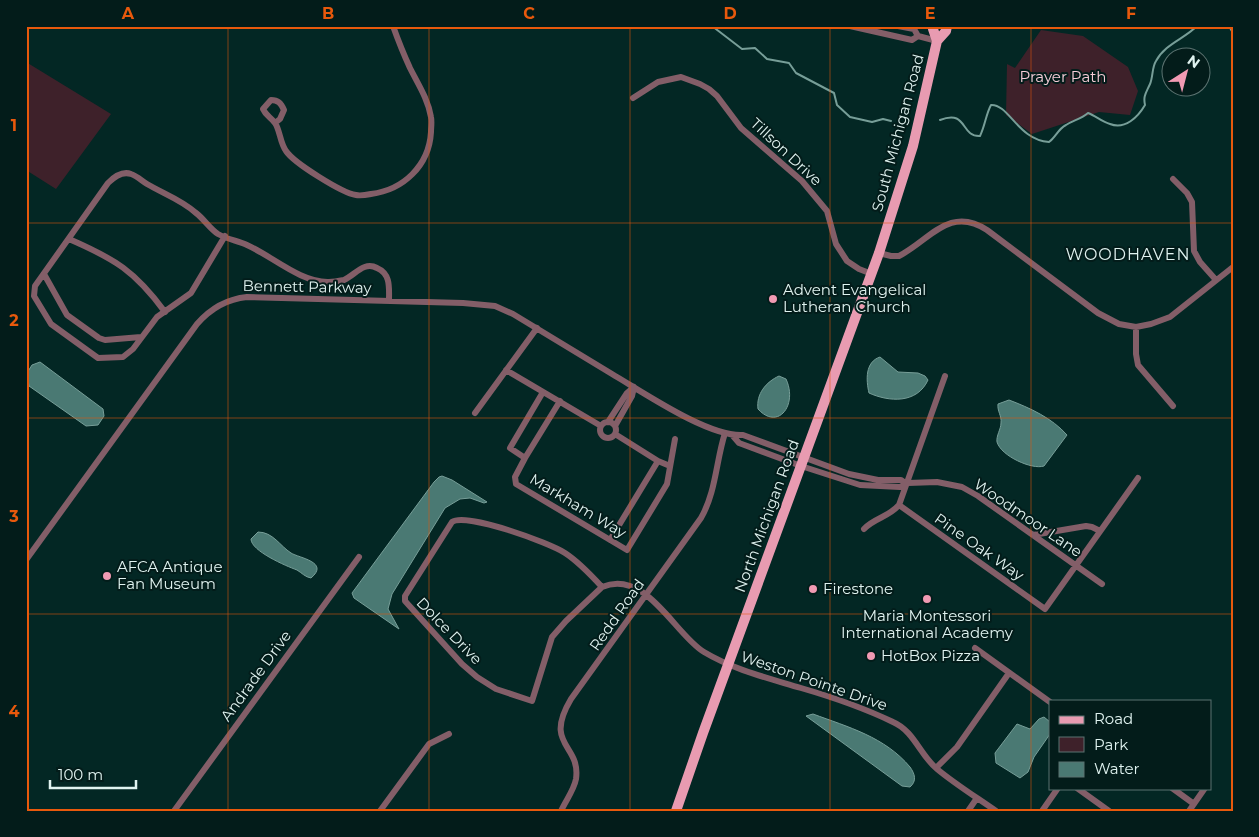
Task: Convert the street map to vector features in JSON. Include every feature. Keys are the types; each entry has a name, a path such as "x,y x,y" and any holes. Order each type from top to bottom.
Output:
{"main road":[{"name":"South Michigan Road","path":"933,26 937,41"},
{"name":"South Michigan Road","path":"886,232 912,146 937,41 946,31 947,26"},
{"name":"North Michigan Road","path":"676,811 886,232"}],"street":[{"path":"275,123 283,147 294,161 347,193 357,196 380,193 405,182 416,170 425,155 430,142 432,118 393,26"},
{"path":"898,26 914,29 918,36 937,41"},
{"path":"854,27 912,40 918,36"},
{"name":"Tillson Drive","path":"633,98 658,82 681,77 709,89 717,96 740,128 802,181 827,211 836,244 847,260 859,269 872,274"},
{"path":"225,236 191,293 157,317 133,349 123,357 98,358 51,324 34,296 34,286 108,183 113,178 124,173 131,174 195,211 218,234 225,236 262,252 308,278 328,282 343,280 366,266 375,266 386,275 390,283 389,301"},
{"path":"1173,179 1187,193 1192,202 1194,251 1200,262 1216,280"},
{"path":"880,252 891,256 899,256 946,224 959,222 975,223 1098,313 1119,324 1136,327 1170,317 1233,267"},
{"path":"70,238 109,257 134,275 165,312"},
{"path":"44,274 67,315 99,338 105,340 141,338"},
{"name":"Bennett Parkway","path":"26,560 197,324 209,312 225,302 247,297 463,302 495,306 537,328 683,416 732,436 743,435 803,462"},
{"path":"1136,327 1138,365 1173,406"},
{"path":"475,413 537,328"},
{"path":"506,370 560,401 605,424 615,426"},
{"path":"864,529 871,521 895,510 899,505 945,376"},
{"path":"615,434 608,438 604,437 601,433 605,424 627,393 634,387"},
{"path":"615,434 615,426 632,396 634,387"},
{"path":"543,392 510,448 525,458 560,401"},
{"name":"Redd Road","path":"561,811 574,788 576,771 575,763 562,738 560,728 561,717 571,699 706,510 725,433"},
{"path":"615,434 670,466 675,439"},
{"name":"Markham Way","path":"525,458 515,476 516,484 627,550 667,484 670,466"},
{"path":"610,540 658,460"},
{"name":"Woodmoor Lane","path":"803,462 878,480 901,480 907,483 937,482 962,487 978,496 1102,584"},
{"path":"1076,566 1138,478"},
{"name":"Pine Oak Way","path":"899,505 1045,609 1076,566"},
{"name":"Dolce Drive","path":"455,520 471,520 542,541 574,559 602,587 552,637 532,700 496,689 477,677 462,664 404,601 405,596 455,520"},
{"path":"1033,535 1086,526 1100,531"},
{"name":"Andrade Drive","path":"174,811 359,557"},
{"name":"Weston Pointe Drive","path":"602,587 611,583 620,584 629,586 646,596 668,614 698,649 740,670 831,697 894,722 909,734 936,768 996,811"},
{"path":"975,648 1049,701"},
{"path":"936,768 957,747 1009,673"},
{"path":"380,811 429,744 449,734"},
{"path":"1042,811 1057,790"},
{"path":"1081,790 1109,811"},
{"path":"1175,790 1194,804"},
{"path":"1189,811 1204,790"},
{"path":"968,811 977,798"}],"green space":[{"name":"Prayer Path","path":"1041,30 1083,36 1128,67 1138,91 1130,115 1099,112 1032,134 1006,115 1007,64 1015,68"},
{"path":"26,62 111,114 56,189 26,170"}],"water":[{"path":"880,357 898,372 918,373 925,376 928,380 917,393 902,399 885,398 869,393 867,377 869,367 875,359"},
{"path":"40,362 103,409 104,416 98,425 86,426 29,386 27,373 32,365"},
{"path":"779,376 786,379 789,389 788,406 779,416 772,417 765,415 758,409 759,398 763,389"},
{"path":"1009,400 1025,406 1055,423 1067,435 1044,466 1032,466 1010,457 997,442 1001,425 998,404"},
{"path":"442,476 452,480 487,502 484,503 470,498 460,499 445,508 392,594 388,609 399,629 354,598 352,593 434,482"},
{"path":"258,532 268,534 291,553 311,561 317,568 316,573 311,578 305,576 263,553 253,544 251,539"},
{"path":"813,714 878,740 910,767 914,775 912,785 910,787 902,786 806,716"},
{"path":"1044,717 1049,721 1049,735 1034,757 1028,772 1020,778 996,763 995,753 1017,724 1030,729 1039,719"}],"waterway":[{"path":"712,26 742,49 755,48 767,59 789,63 796,73 834,93 837,105 850,117 872,122 883,119 891,121"},
{"path":"940,120 955,118 960,120 969,132 980,136 991,105 997,106 1029,135 1038,140 1049,142 1063,127 1088,113 1110,124 1126,124 1135,118 1145,105 1145,95 1151,81 1155,63 1160,55 1197,26"},
{"path":"1229,26 1233,33"}],"place":[{"name":"Advent Evangelical Lutheran Church","path":"773,299"},
{"name":"AFCA Antique Fan Museum","path":"107,576"},
{"name":"Firestone","path":"813,589"},
{"name":"Maria Montessori International Academy","path":"927,599"},
{"name":"HotBox Pizza","path":"871,656"}],"district":[{"name":"WOODHAVEN","path":"1128,254"}]}
